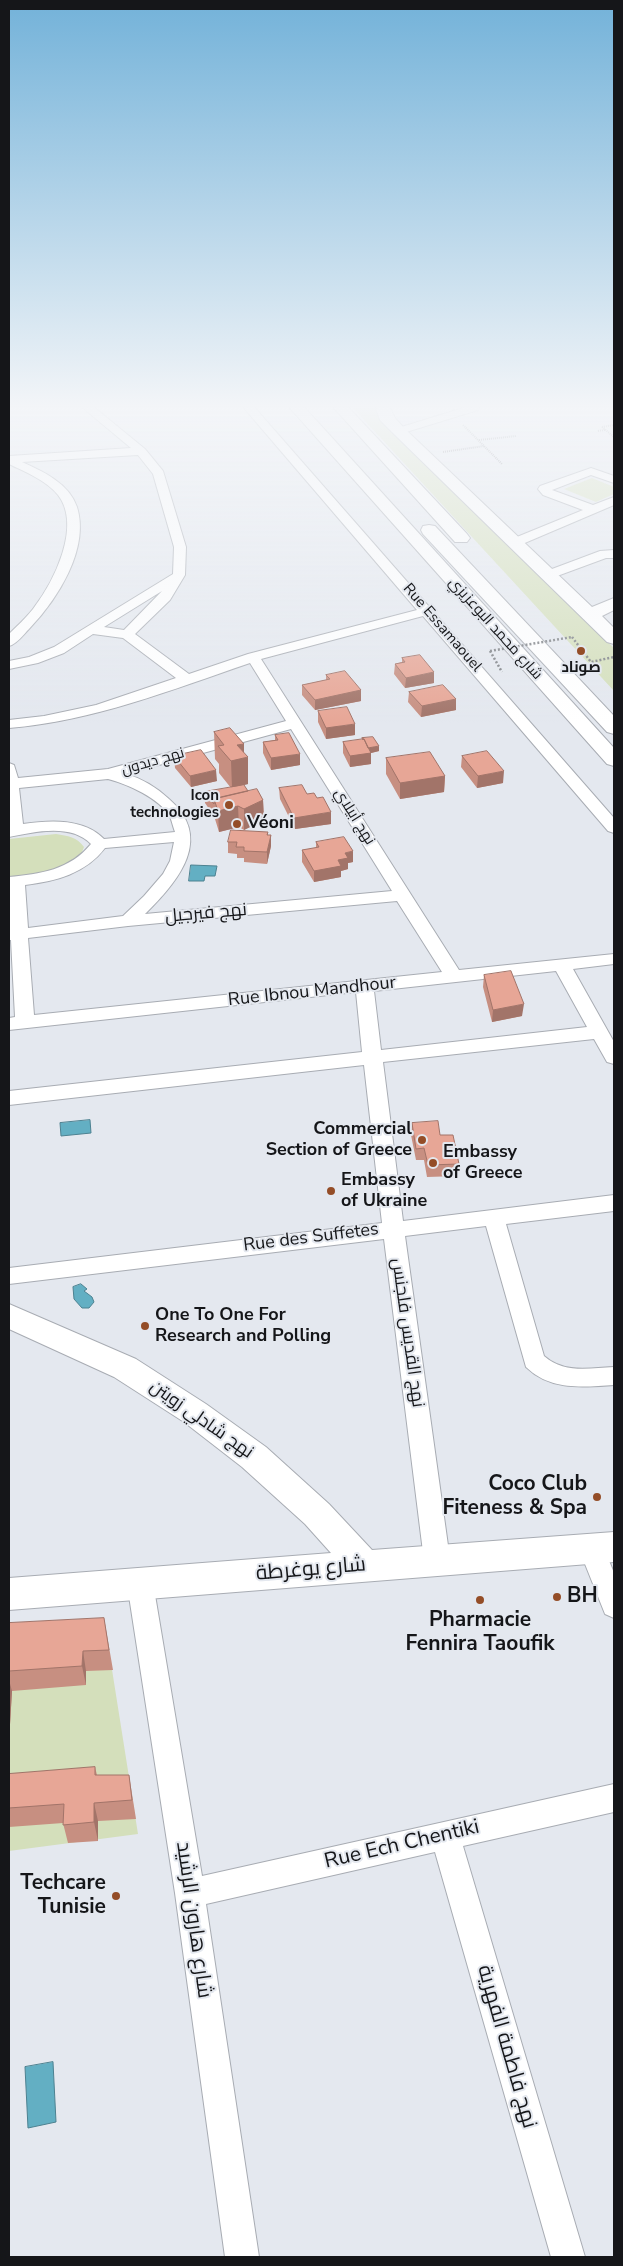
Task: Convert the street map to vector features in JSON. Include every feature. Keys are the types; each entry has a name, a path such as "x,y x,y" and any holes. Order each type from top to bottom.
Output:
{"main road":[{"path":"372,514 404,547 438,567"},
{"name":"شارع محمد البوعزيزي","path":"391,514 614,760"},
{"name":"شارع محمد البوعزيزي","path":"415,514 614,728"},
{"path":"439,514 473,551"},
{"path":"486,514 614,638"},
{"path":"591,615 614,603"},
{"path":"565,641 575,686"},
{"name":"نهج شادلي زويتن","path":"9,1316 126,1368 195,1413 254,1457 310,1507 364,1566"},
{"name":"شارع يوغرطة","path":"9,1594 603,1548"}],"street":[{"path":"9,642 38,612 53,588 70,545 74,526 74,514"},
{"path":"127,634 165,597 179,575 180,547 171,514"},
{"name":"Rue Essamaouel","path":"342,514 614,828"},
{"path":"516,542 585,514"},
{"path":"549,575 604,554 614,554"},
{"path":"9,665 46,656 179,575"},
{"path":"9,724 44,720 99,709 253,657 428,611"},
{"path":"90,630 127,634 188,680"},
{"name":"نهج أبيلاي","path":"253,657 454,977"},
{"name":"نهج ديدون","path":"9,784 108,774 294,723"},
{"path":"9,768 12,831 63,826 78,829 96,838 100,844"},
{"path":"108,774 134,780 155,794 178,816 184,836 179,858 166,883 128,921"},
{"path":"100,844 184,836"},
{"path":"17,1023 12,882 63,873 78,867 92,856 100,844"},
{"name":"نهج فيرجيل","path":"14,934 128,921 403,895"},
{"name":"Rue Ibnou Mandhour","path":"17,1023 614,959"},
{"path":"562,965 614,1058"},
{"name":"نهج القديس فلجنس","path":"364,986 393,1228 437,1560"},
{"path":"9,1098 599,1032"},
{"name":"Rue des Suffetes","path":"9,1276 393,1228 614,1203"},
{"path":"494,1218 534,1361 543,1371 570,1378 614,1376"},
{"path":"603,1548 614,1606"},
{"name":"شارع هارون الرشيد","path":"140,1584 190,1893 242,2257"},
{"name":"Rue Ech Chentiki","path":"190,1893 614,1798"},
{"name":"نهج فاطمة الفهرية","path":"445,1836 568,2257"}],"path":[{"path":"504,676 490,651 565,641 591,662 614,657"}],"green space":[{"path":"451,514 476,514 614,648 614,691"},
{"path":"56,834 68,836 78,841 84,847 80,855 63,867 52,871 9,879 9,839"},
{"path":"107,1638 138,1834 9,1851 9,1644"}],"water":[{"path":"191,865 217,866 215,876 205,876 204,881 189,881"},
{"path":"90,1120 91,1133 61,1136 60,1123"},
{"path":"81,1284 87,1289 84,1291 92,1297 94,1302 89,1308 82,1308 74,1299 73,1287"},
{"path":"53,2062 56,2122 28,2128 25,2067"}],"building":[{"path":"420,655 434,672 406,678 395,664 405,662 402,658"},
{"path":"345,671 361,690 315,700 302,685 330,679 326,675"},
{"path":"443,685 456,699 422,706 409,692"},
{"path":"347,707 355,724 326,728 318,711"},
{"path":"230,728 244,744 237,745 248,757 231,761 218,746 224,745 214,732"},
{"path":"289,733 300,754 271,758 263,742 278,740 275,735"},
{"path":"373,737 379,746 368,748 362,738"},
{"path":"364,739 371,753 350,756 343,742"},
{"path":"201,750 216,770 190,776 174,756"},
{"path":"487,751 504,771 478,776 462,756"},
{"path":"430,752 445,776 400,783 386,758"},
{"path":"244,785 248,791 214,799 214,804 204,792"},
{"path":"302,785 307,794 314,793 317,798 323,797 331,812 294,818 279,788"},
{"path":"257,789 263,800 244,809 238,806 218,811 214,799"},
{"path":"231,830 268,832 267,835 271,835 267,852 244,851 244,847 236,847 237,842 228,842"},
{"path":"344,837 353,851 345,853 348,858 338,860 341,866 314,871 302,850 319,847 316,842"},
{"path":"511,971 524,1004 493,1010 484,975"},
{"path":"438,1121 440,1135 453,1135 459,1164 428,1165 424,1148 416,1149 412,1123"},
{"path":"104,1618 109,1650 83,1651 82,1666 9,1671 9,1623"},
{"path":"95,1767 95,1775 129,1775 132,1800 94,1803 94,1822 63,1825 64,1804 9,1808 9,1774"}],"place":[{"name":"صوناد","path":"581,651"},
{"name":"Icon technologies","path":"229,805"},
{"name":"Véoni","path":"237,824"},
{"name":"Commercial Section of Greece","path":"422,1140"},
{"name":"Embassy of Greece","path":"433,1163"},
{"name":"Embassy of Ukraine","path":"331,1191"},
{"name":"One To One For Research and Polling","path":"145,1326"},
{"name":"Coco Club Fiteness & Spa","path":"597,1497"},
{"name":"BH","path":"557,1597"},
{"name":"Pharmacie Fennira Taoufik","path":"480,1600"},
{"name":"Techcare Tunisie","path":"116,1896"}]}
